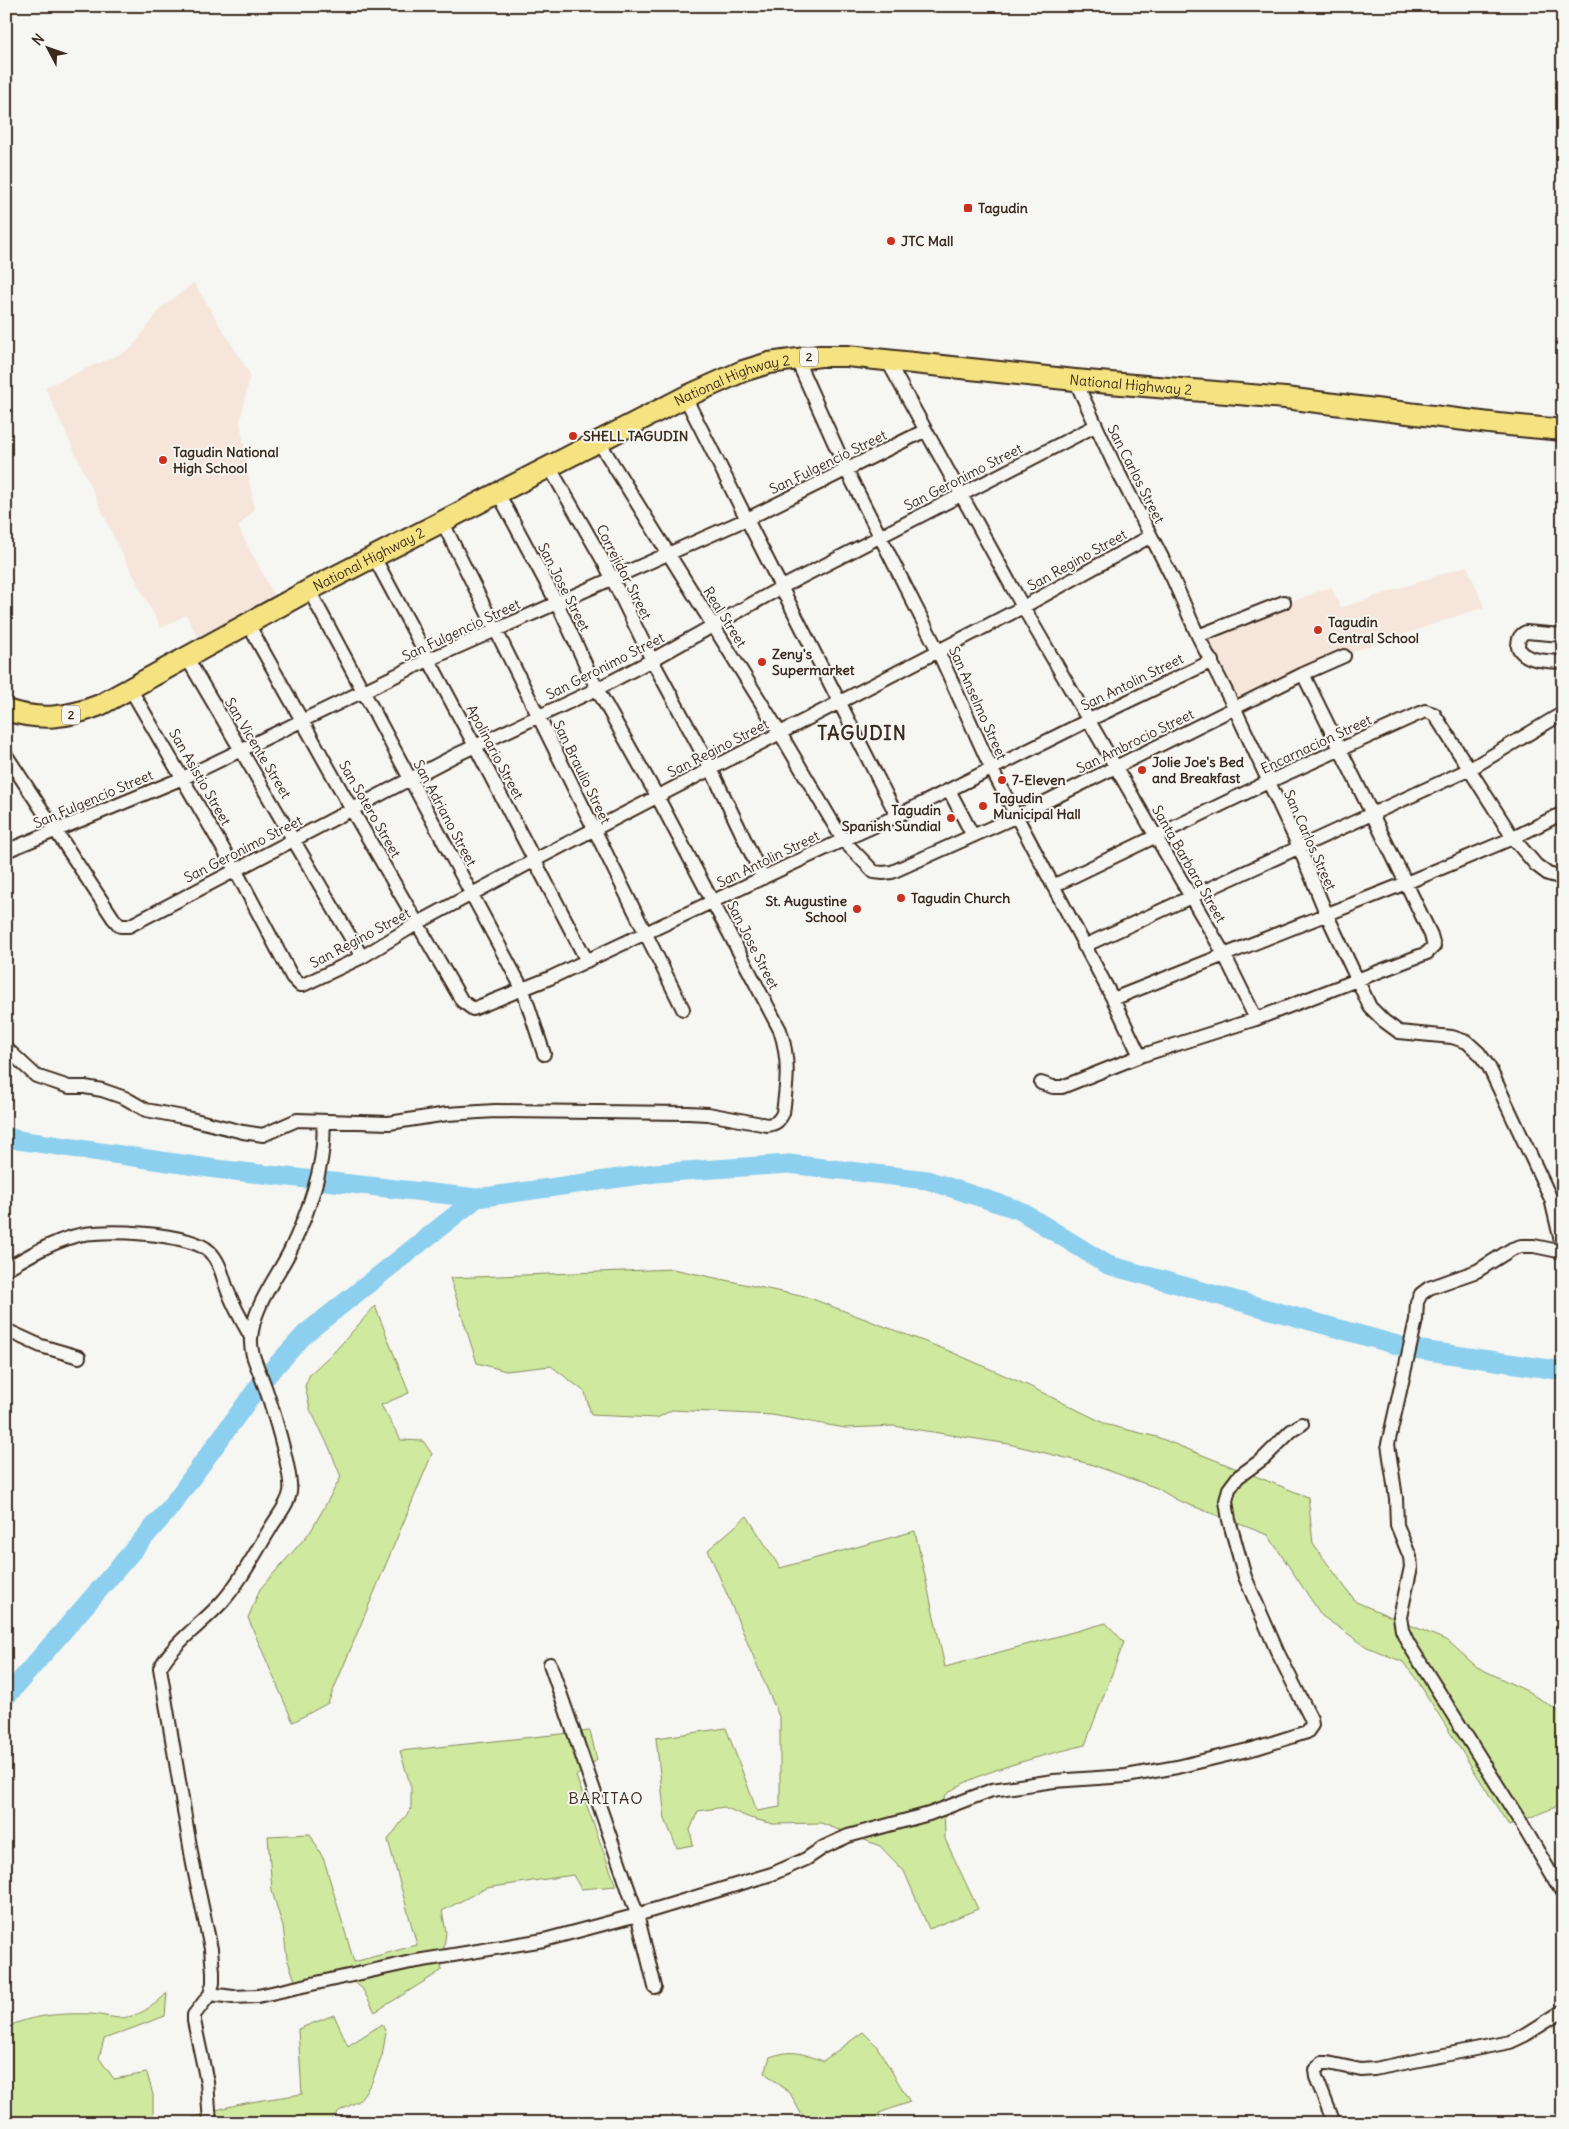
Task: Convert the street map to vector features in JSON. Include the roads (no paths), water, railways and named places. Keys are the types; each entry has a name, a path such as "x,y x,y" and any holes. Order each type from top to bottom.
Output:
{"highway":[{"name":"National Highway 2","path":"11,716 66,716 100,705 131,690 309,590 550,468 685,397 744,370 796,358 847,356 1075,380 1285,398 1563,430"}],"street":[{"name":"San Anselmo Street","path":"796,358 846,469 938,651 1015,817 1113,999 1140,1056"},
{"name":"Santa Barbara Street","path":"887,360 924,431 1023,607 1224,954 1256,1019"},
{"name":"San Carlos Street","path":"1075,380 1235,709 1370,1007 1391,1027 1409,1034 1452,1037 1467,1042 1480,1053 1489,1067 1551,1199 1563,1251"},
{"path":"685,397 898,816"},
{"name":"San Geronimo Street","path":"56,830 112,918 120,926 125,927 236,871 409,779 537,716 597,689 782,587 1096,426"},
{"name":"San Fulgencio Street","path":"6,852 183,778 428,660 557,604 612,577 747,519 924,431"},
{"name":"Real Street","path":"599,442 780,733 843,840 874,872 883,874"},
{"name":"Correjidor Street","path":"550,468 612,577 652,660 711,769 763,878"},
{"name":"San Jose Street","path":"323,1122 389,1123 447,1114 495,1111 688,1112 772,1124 780,1119 783,1113 788,1074 786,1048 780,1030 714,902 597,689 557,604 498,493"},
{"name":"San Braulio Street","path":"442,521 683,1009"},
{"name":"San Regino Street","path":"300,985 362,957 418,923 534,860 1023,607 1151,536"},
{"name":"Apolinario Street","path":"374,557 587,962"},
{"name":"San Adriano Street","path":"309,590 523,990 544,1054"},
{"path":"1198,636 1284,602"},
{"name":"San Sotero Street","path":"248,624 352,810 462,1001 468,1008"},
{"path":"1562,635 1526,632 1521,634 1518,647 1525,656 1531,659 1563,662"},
{"name":"San Ambrocio Street","path":"883,874 892,872 1015,817 1303,674 1344,656"},
{"name":"San Vicente Street","path":"187,658 362,957"},
{"name":"San Antolin Street","path":"468,1008 477,1009 587,962 843,840 898,816 991,768 1212,661"},
{"path":"1041,1083 1053,1087 1062,1087 1140,1056 1256,1019 1357,981 1427,953 1434,946 1431,935 1406,883 1303,674"},
{"name":"San Asistio Street","path":"131,690 236,871 292,977 300,985"},
{"name":"Encarnacion Street","path":"1053,886 1418,712 1430,711 1470,769"},
{"path":"1084,946 1470,769 1562,715"},
{"path":"6,755 56,830"},
{"path":"1470,769 1513,838 1536,866 1548,874 1563,878"},
{"path":"949,790 973,836"},
{"path":"1113,999 1326,913 1406,883 1513,838 1563,813"},
{"path":"6,1048 36,1076 69,1087 86,1087 102,1090 125,1098 146,1110 163,1115 183,1117 263,1135 297,1120 310,1119 323,1122 324,1148 307,1208 289,1252 258,1310 251,1337 251,1351 263,1380 285,1458 290,1479 290,1493 274,1522 223,1600 172,1651 160,1668 193,1864 211,1949 213,1983 210,1994 194,2015 207,2082 210,2123"},
{"path":"6,1269 55,1242 78,1235 125,1233 167,1236 196,1243 210,1252 218,1264 229,1294 251,1337"},
{"path":"1563,1251 1521,1246 1512,1249 1478,1271 1429,1288 1421,1294 1417,1302 1416,1320 1388,1444 1396,1498 1396,1525 1410,1557 1411,1567 1400,1617 1402,1630 1408,1643 1523,1826 1563,1894"},
{"path":"6,1330 41,1346 79,1357"},
{"path":"210,1994 233,1997 258,1996 411,1962 544,1940 772,1874 806,1859 824,1847 848,1836 929,1814 992,1790 1054,1781 1126,1776 1177,1767 1256,1748 1307,1732 1312,1725 1311,1719 1245,1577 1229,1520 1226,1501 1229,1489 1238,1477 1264,1458 1291,1431 1302,1424"},
{"path":"550,1664 637,1914 655,1987"},
{"path":"1334,2123 1316,2077 1315,2070 1322,2063 1360,2070 1374,2069 1510,2042 1525,2035 1563,2011"}],"waterway":[{"path":"6,1136 18,1140 216,1169 477,1198 655,1173 789,1164 927,1180 1019,1210 1108,1265 1408,1348 1563,1371"},
{"path":"6,1697 169,1509 263,1380 306,1333 477,1198"}],"place":[{"name":"Tagudin","path":"968,208"},
{"name":"JTC Mall","path":"891,241"},
{"name":"SHELL TAGUDIN","path":"573,436"},
{"name":"Tagudin National High School","path":"163,460"},
{"name":"Tagudin Central School","path":"1318,630"},
{"name":"Zeny's Supermarket","path":"762,662"},
{"name":"Jolie Joe's Bed and Breakfast","path":"1142,770"},
{"name":"7-Eleven","path":"1002,780"},
{"name":"Tagudin Municipal Hall","path":"983,806"},
{"name":"Tagudin Spanish Sundial","path":"951,818"},
{"name":"Tagudin Church","path":"901,898"},
{"name":"St. Augustine School","path":"857,909"}],"district":[{"name":"TAGUDIN","path":"862,733"},
{"name":"BARITAO","path":"606,1798"}]}
